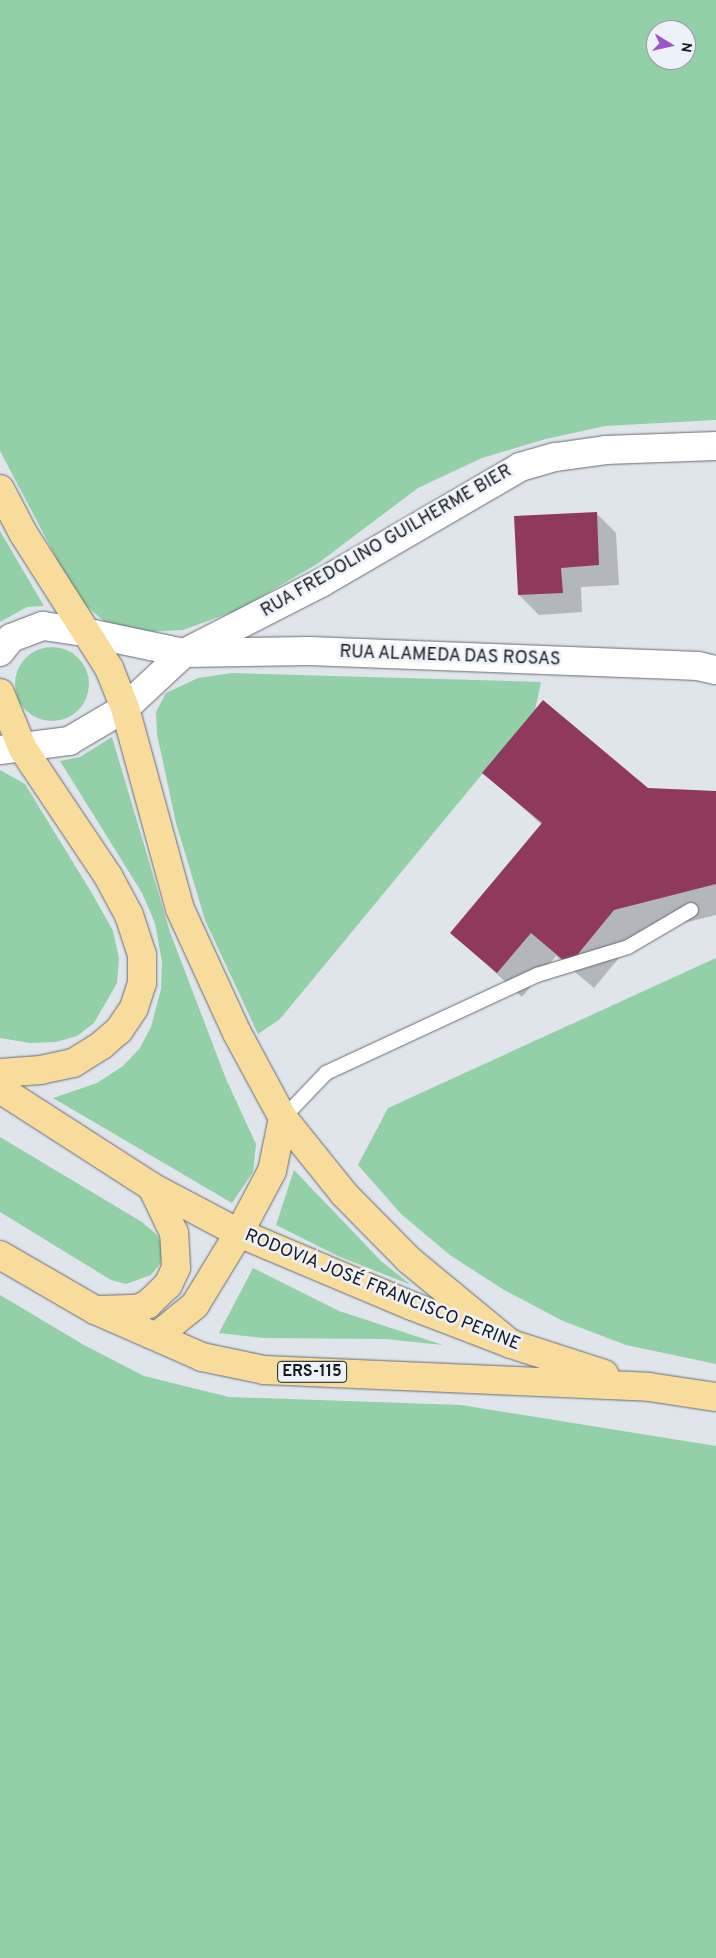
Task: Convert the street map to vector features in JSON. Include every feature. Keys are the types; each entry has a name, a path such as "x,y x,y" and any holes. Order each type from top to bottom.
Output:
{"main road":[{"path":"0,489 23,533 84,632 109,668 125,708 180,910 237,1033 283,1118 344,1194 409,1260 511,1344"},
{"path":"0,693 12,749 108,876 129,915 142,955 142,983 134,1008 119,1030 102,1045 73,1063 13,1073 0,1064"},
{"name":"RODOVIA JOSÉ FRANCISCO PERINE","path":"0,1089 152,1187 239,1233 337,1277 511,1344 649,1386"},
{"path":"157,1336 195,1305 239,1233 272,1172 283,1118"},
{"path":"96,1310 137,1309 148,1304 168,1285 176,1268 174,1233 152,1187"},
{"name":"RODOVIA JOSÉ FRANCISCO PERINE","path":"0,1255 96,1310 202,1357 264,1370 649,1386 716,1397"}],"street":[{"name":"RUA FREDOLINO GUILHERME BIER","path":"12,749 69,741 125,708 184,652 321,583 520,467 556,457 606,450 716,446"},
{"path":"0,652 11,638 43,626 84,632 184,652"},
{"name":"RUA ALAMEDA DAS ROSAS","path":"184,652 309,651 698,666 716,670"}],"lane":[{"path":"283,1118 326,1073 537,975 628,947 691,910"}],"green space":[{"path":"0,0 716,0 716,420 605,426 546,439 482,458 418,488 317,564 238,610 183,630 143,632 104,621 78,599 0,451"},
{"path":"0,531 44,606 27,607 0,622"},
{"path":"52,647 66,650 78,658 86,670 89,684 86,698 78,710 66,718 52,721 38,718 26,710 18,698 15,684 18,670 26,658 38,650"},
{"path":"232,673 541,682 535,710 280,1019 258,1034 205,920 176,823 157,734 156,712 166,693 198,678"},
{"path":"112,737 170,932 226,1079 256,1144 253,1172 232,1203 53,1098 97,1083 123,1066 140,1048 151,1027 161,989 162,962 155,923 142,893 60,761 80,757"},
{"path":"0,770 25,784 113,931 119,958 117,983 94,1023 77,1036 56,1042 30,1043 0,1038"},
{"path":"716,958 716,1364 626,1345 563,1321 504,1290 450,1255 401,1214 358,1165 388,1108"},
{"path":"0,1137 142,1222 157,1235 163,1248 160,1264 151,1275 126,1284 111,1280 0,1212"},
{"path":"294,1170 381,1261 411,1285 338,1256 276,1225"},
{"path":"253,1268 339,1311 443,1345 385,1339 263,1338 219,1333"},
{"path":"0,1295 84,1345 144,1376 229,1397 461,1405 716,1446 716,1958 0,1958"}],"building":[{"path":"597,512 599,565 561,568 563,593 518,595 514,516"},
{"path":"543,700 648,788 716,791 716,884 614,910 569,965 531,933 497,973 450,933 542,823 482,773"}]}
